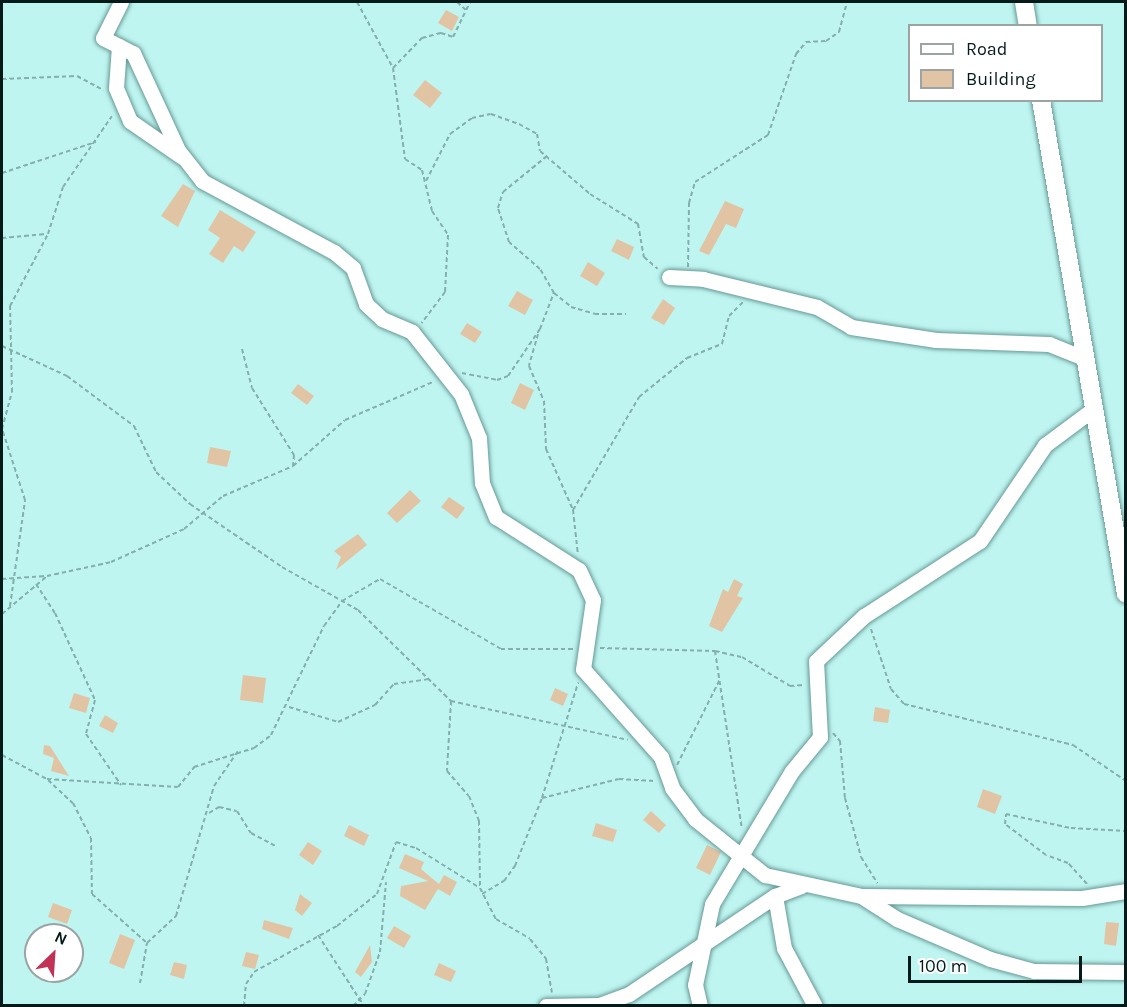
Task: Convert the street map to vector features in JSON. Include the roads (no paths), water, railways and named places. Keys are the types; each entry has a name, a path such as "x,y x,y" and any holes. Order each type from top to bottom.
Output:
{"main road":[{"path":"1024,2 1028,24"},
{"path":"1041,102 1083,358 1125,594"}],"street":[{"path":"121,2 103,38 133,53 184,158 202,181 334,252 353,268 366,304 382,319 412,333 448,376 479,438 482,483 496,518 579,570 593,600 583,669 662,757 670,782 695,819 742,849 765,875 801,886 861,896 887,897 1103,895 1125,891"},
{"path":"119,46 116,88 130,121 184,158"},
{"path":"669,277 688,278 817,307 851,327 936,340 1049,344 1083,358"},
{"path":"700,1005 695,986 712,904 742,849 820,737 821,720 816,661 864,616 980,541 1045,445 1092,410"},
{"path":"550,1005 599,1005 629,994 775,896 801,886"},
{"path":"775,896 784,948 815,1005"},
{"path":"861,896 897,919 990,959 1034,971 1125,972"}]}
